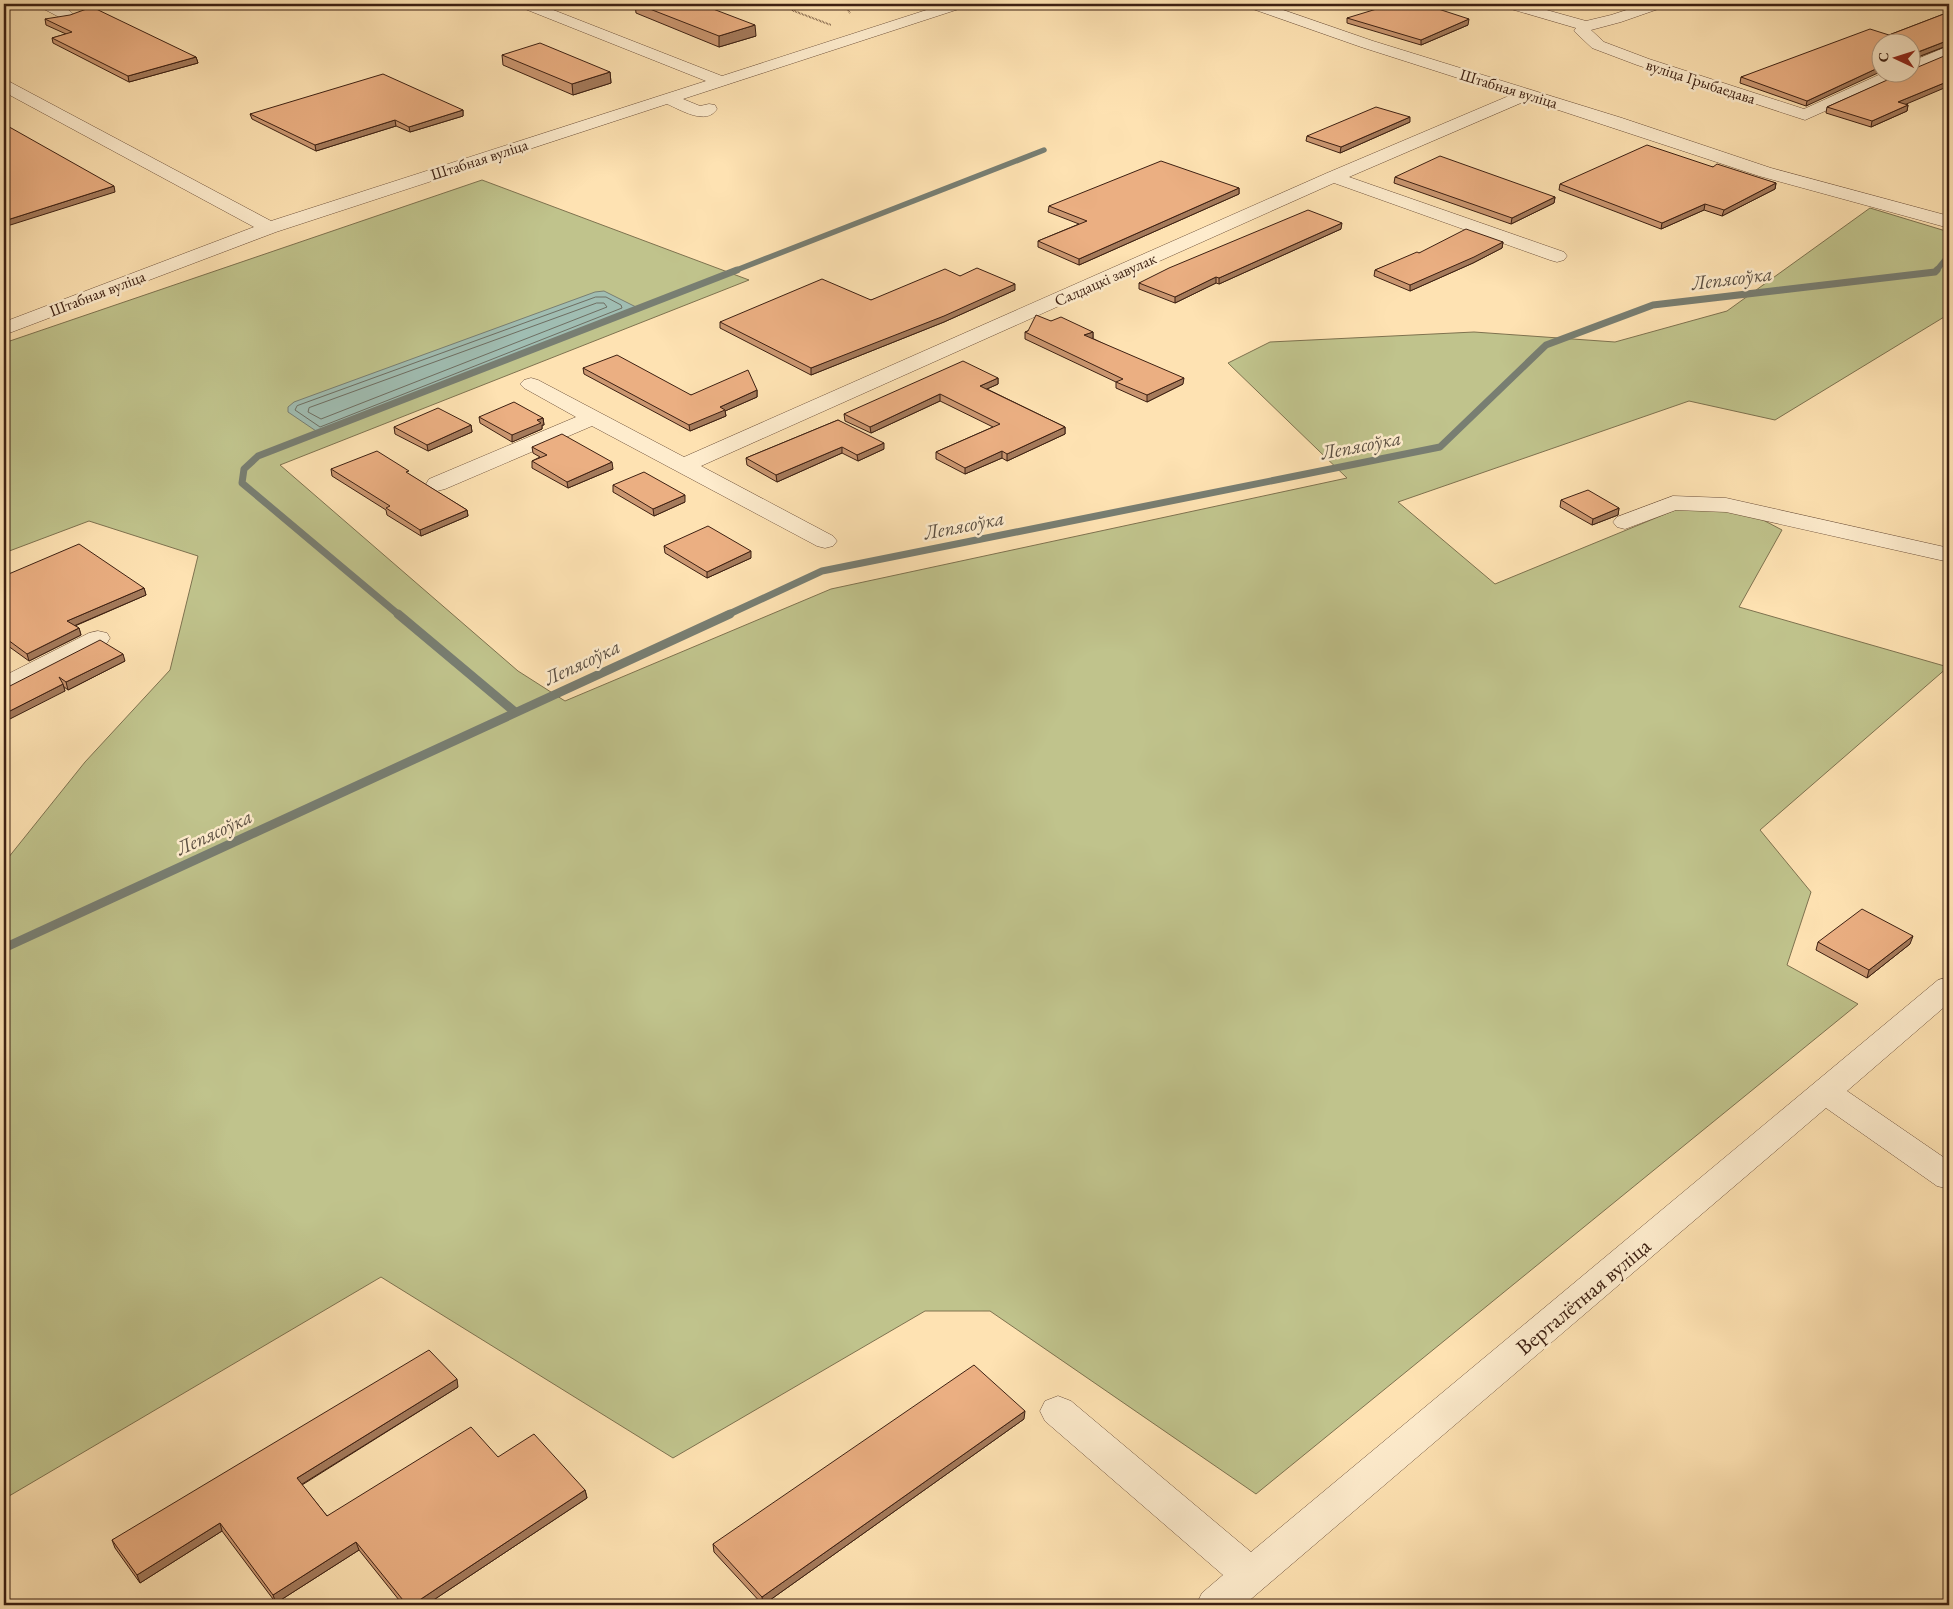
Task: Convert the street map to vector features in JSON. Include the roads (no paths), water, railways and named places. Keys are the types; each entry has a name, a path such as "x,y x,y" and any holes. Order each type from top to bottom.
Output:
{"street":[{"path":"45,4 66,14"},
{"path":"525,4 720,81"},
{"name":"Штабная вуліца","path":"4,329 269,228 960,4"},
{"name":"Штабная вуліца","path":"1252,4 1367,44 1616,122 1766,172 1949,222"},
{"path":"1509,4 1586,26 1616,19 1659,4"},
{"name":"вуліца Грыбаедава","path":"1586,26 1582,31 1598,45 1805,116 1878,82"},
{"path":"1920,64 1949,51"},
{"path":"4,86 269,228"},
{"name":"Салдацкі завулак","path":"684,465 1333,177 1527,94"},
{"path":"667,98 699,112 709,109"},
{"path":"1333,177 1556,256"},
{"path":"530,384 825,541"},
{"path":"436,484 594,417"},
{"path":"1625,522 1673,503 1726,505 1949,554"},
{"path":"7,680 98,638"},
{"name":"Верталётная вуліца","path":"1216,1605 1949,987"},
{"path":"1826,1092 1949,1177"},
{"path":"1058,1411 1251,1576"}],"water":[{"path":"604,291 638,308 319,433 288,412 288,407 294,402 595,292"}],"waterway":[{"path":"734,271 1044,150"},
{"name":"Лепясоўка","path":"1936,271 1949,255"},
{"path":"399,615 242,483 244,469 258,456 737,270"},
{"name":"Лепясоўка","path":"727,615 822,571 1440,447 1546,345 1653,305 1936,271"},
{"path":"398,614 515,712"},
{"name":"Лепясоўка","path":"4,948 730,614"}]}
